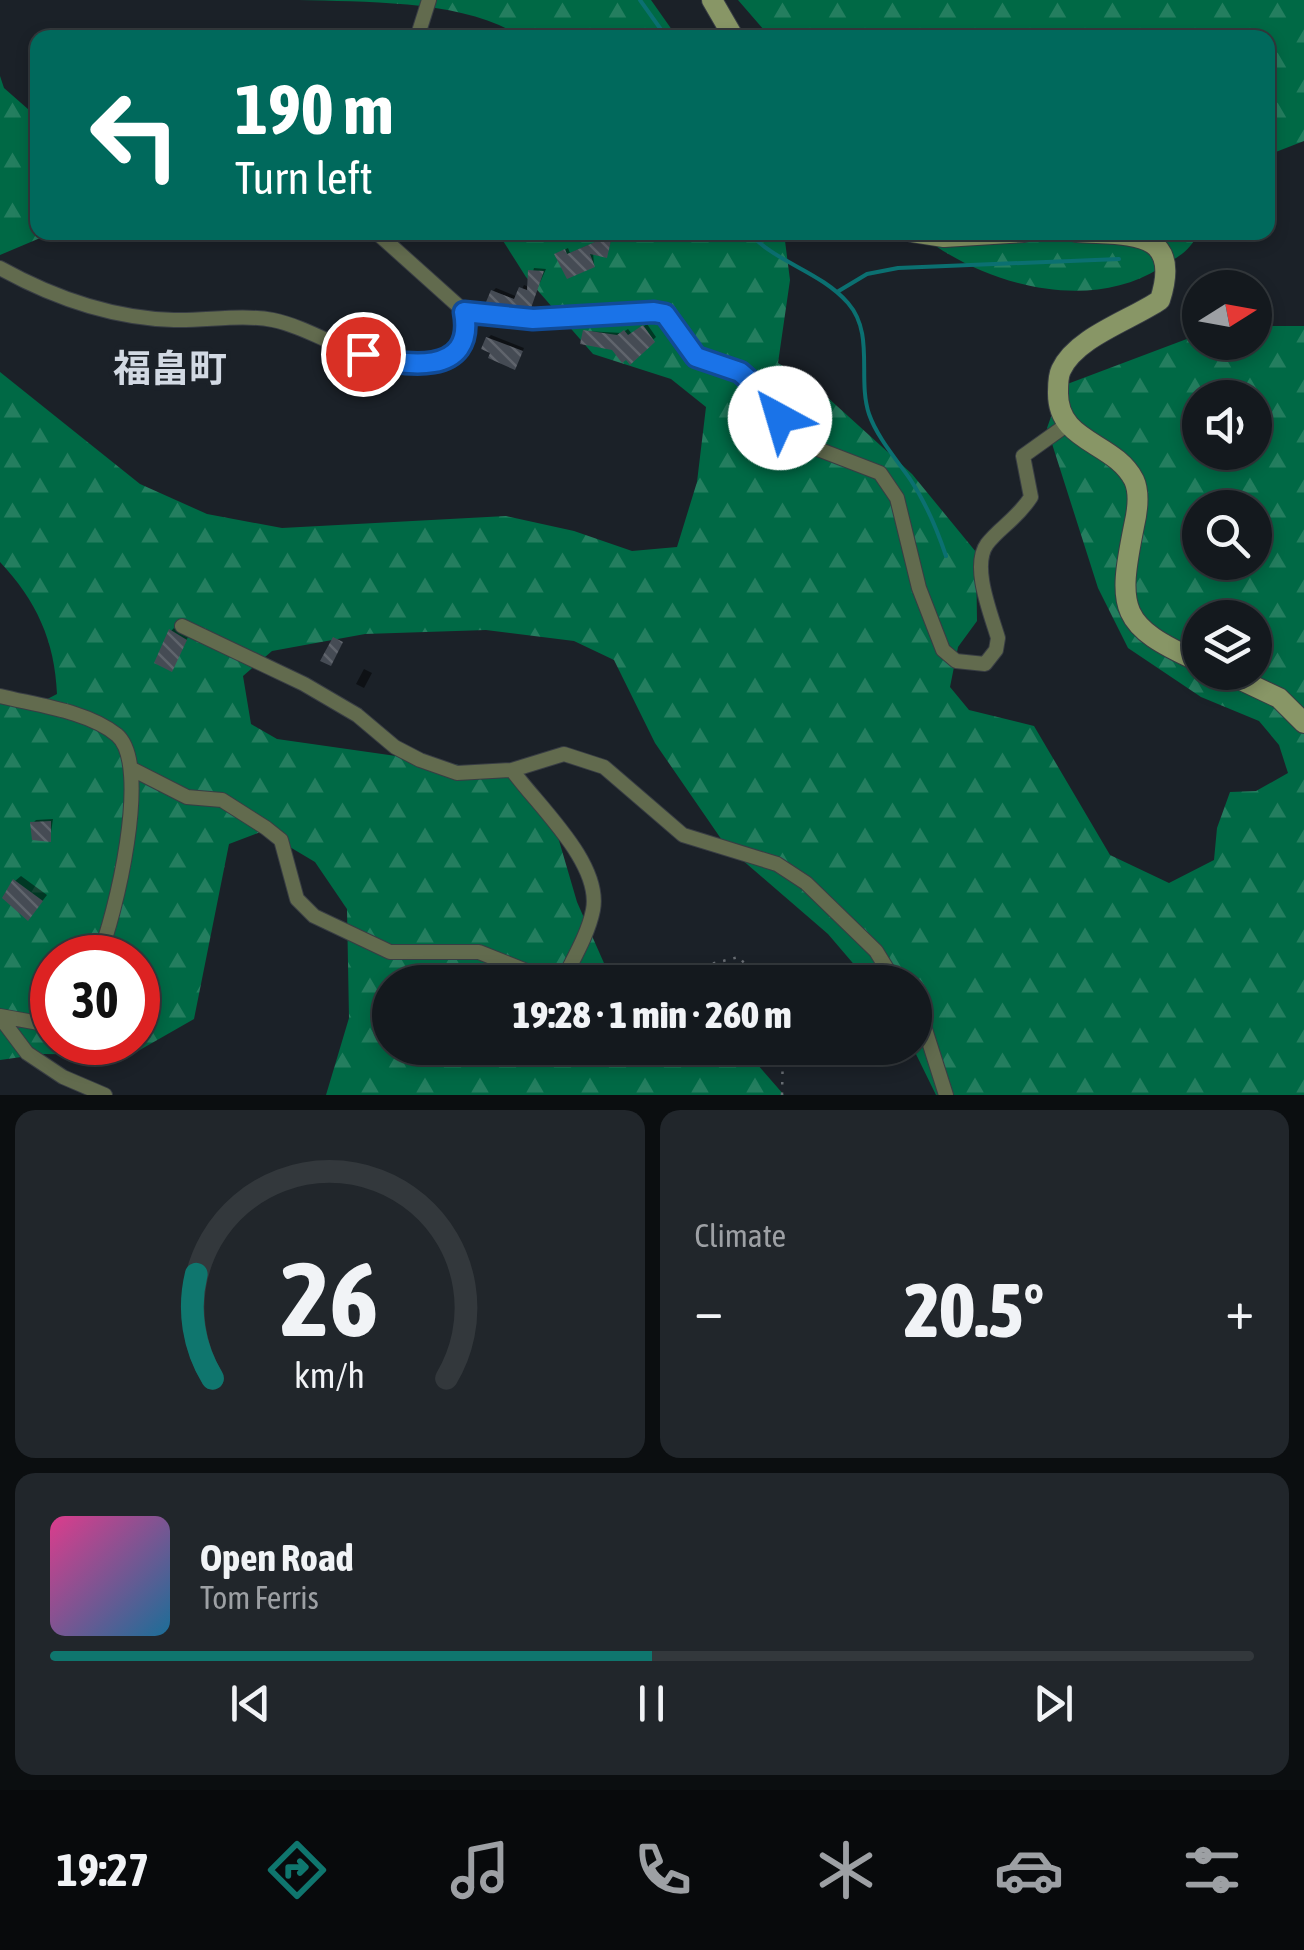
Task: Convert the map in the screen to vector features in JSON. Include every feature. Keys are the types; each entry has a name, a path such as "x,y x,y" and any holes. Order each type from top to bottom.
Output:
{"main road":[{"path":"712,0 729,30"},
{"path":"1148,240 1157,245 1169,273 1160,300 1075,350 1059,372 1058,406 1065,426 1117,460 1135,482 1138,510 1123,582 1135,623 1156,642 1182,654"},
{"path":"1262,690 1279,698 1304,722"}],"street":[{"path":"420,30 429,0"},
{"path":"385,240 464,312 533,319 665,314 696,357 740,372 764,393 797,441 880,473 897,498 919,588 943,650 970,665 986,664 998,638 981,564 984,548 1015,521 1030,497 1022,456 1065,426"},
{"path":"0,268 107,312 176,320 272,320 334,345 417,366 441,361 460,346 467,328 464,312"},
{"path":"182,626 318,692 420,760 478,776 564,754 604,767 683,835 777,864 806,883 876,951 885,965"},
{"path":"0,696 74,715 115,734 128,748 131,808 103,935"},
{"path":"132,769 187,797 222,800 266,828 280,840 297,899 314,916 390,952 478,952 511,965"},
{"path":"512,770 569,841 590,878 594,906 569,965"},
{"path":"0,1016 30,1021"},
{"path":"0,1016 28,1053 63,1077 105,1095"},
{"path":"932,1050 946,1095"}],"path":[{"path":"712,965 740,957 746,965"},
{"path":"782,1095 783,1065"}],"green space":[{"path":"299,0 651,0 672,30 508,30 473,16 385,3"},
{"path":"738,0 1304,0 1304,141 1275,152 1275,30 764,30"},
{"path":"0,76 4,88 30,111 30,240 35,240 0,255"},
{"path":"502,240 785,240 790,280 778,363 816,387 912,474 976,552 977,621 958,647 950,687 969,710 1034,726 1110,855 1169,883 1214,860 1217,828 1230,792 1256,791 1288,773 1279,745 1259,721 1191,690 1272,690 1272,600 1182,600 1182,684 1128,648 1098,588 1047,428 1062,386 1182,341 1182,360 1272,360 1272,326 1304,326 1304,1095 936,1095 921,1065 932,1065 932,965 854,965 828,934 726,846 655,743 614,660 574,641 486,630 365,634 272,651 243,676 251,724 277,739 508,772 553,820 577,902 605,965 372,965 372,1065 758,1065 784,1095 326,1095 349,1018 347,909 315,862 263,831 229,844 194,1019 160,1038 160,935 30,935 30,1056 0,1060 0,698 32,707 57,694 52,656 41,622 24,591 0,562 0,372 140,484 207,514 282,528 506,516 574,531 632,551 677,547 697,482 706,407 671,379 593,354 526,277"},
{"path":"928,240 1194,240 1182,254 1131,282 1068,291 1003,279"}],"building":[{"path":"611,240 607,258 590,254 595,267 567,279 554,254 565,249 567,254"},
{"path":"528,270 544,271 531,308 486,302 491,290 514,299 519,287 527,290"},
{"path":"643,325 655,342 630,365 626,360 622,363 612,350 580,344 583,330 617,335 624,330 628,335"},
{"path":"486,337 523,351 515,370 488,358 490,353 481,349"},
{"path":"169,629 187,640 172,672 154,663"},
{"path":"333,637 343,642 331,666 320,661"},
{"path":"51,821 51,842 32,840 30,822"},
{"path":"13,879 43,901 28,921 2,898"}],"waterway":[{"path":"640,0 661,30"},
{"path":"756,240 837,292 856,315 863,342 869,414 921,497 946,556"},
{"path":"837,292 867,274 898,268 1119,259"}],"district":[{"name":"福畠町","path":"170,369"}],"route":[{"path":"363,354 417,366 441,361 460,346 467,328 464,312 533,319 654,312 665,314 680,340 696,357 740,372 764,393 780,418"}]}
